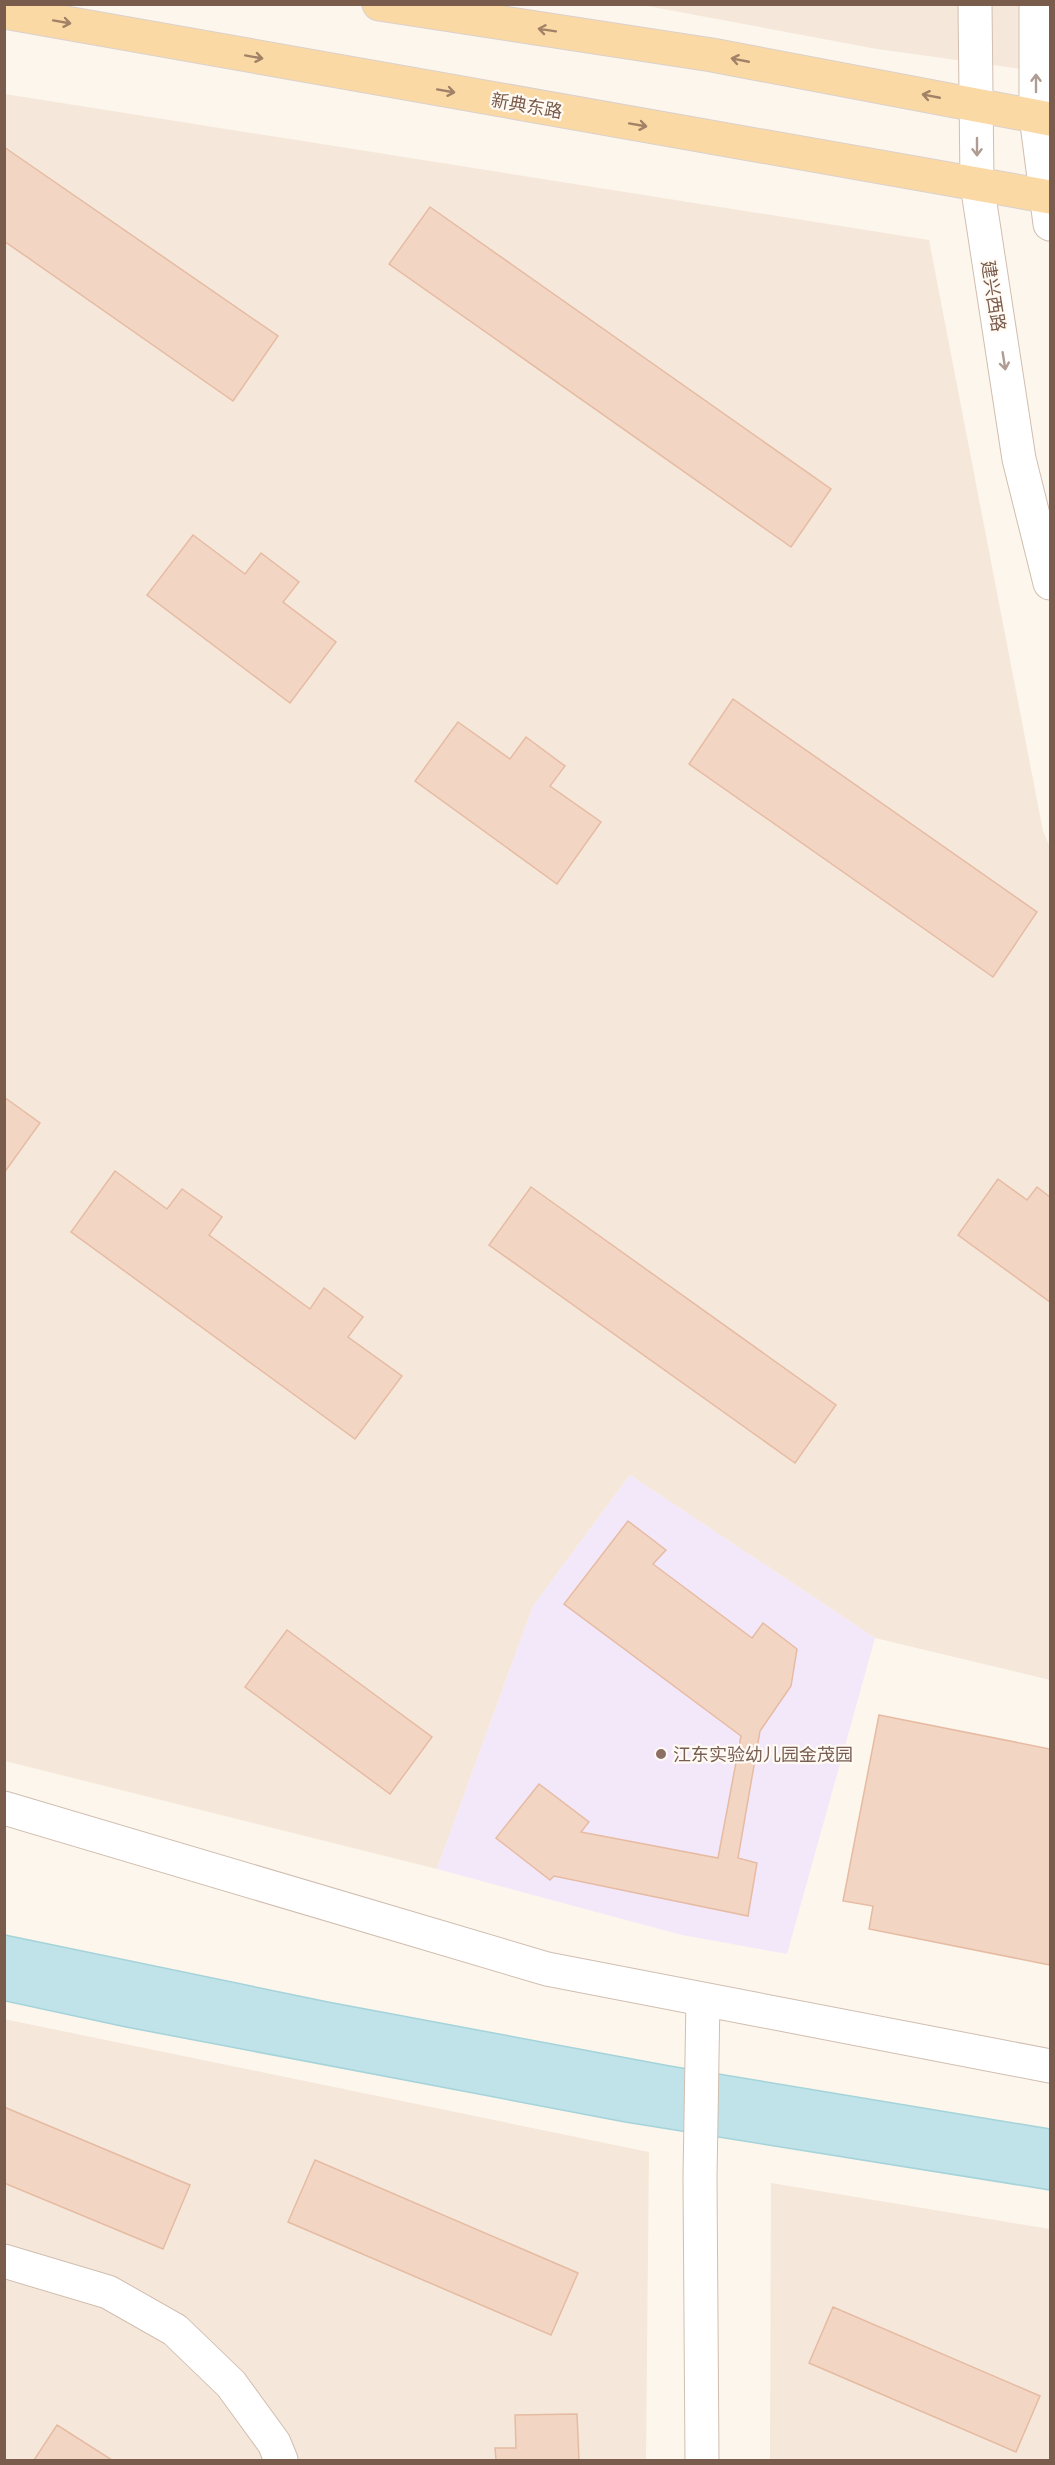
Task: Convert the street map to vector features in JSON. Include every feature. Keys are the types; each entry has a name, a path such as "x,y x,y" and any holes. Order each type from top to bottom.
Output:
{"main road":[{"path":"379,4 712,54 1043,117"},
{"name":"新典东路","path":"4,12 977,184 1050,206"}],"street":[{"name":"建兴西路","path":"975,4 977,184 1019,459 1050,583"},
{"path":"1036,4 1050,206"},
{"path":"4,1808 547,1969 702,2010 1050,2066"},
{"path":"702,2010 700,2178 702,2460"},
{"path":"4,2261 108,2292 175,2330 231,2384 274,2443 281,2460"}],"shaded area":[{"path":"642,5 1050,5 1050,73 877,49"},
{"path":"5,94 929,240 1043,831 1050,847 1050,1680 875,1638 630,1475 533,1606 437,1869 5,1761"},
{"name":"江东实验幼儿园金茂园","path":"630,1475 875,1638 787,1954 682,1935 437,1869 533,1606"},
{"path":"4,2019 649,2152 646,2460 5,2460"},
{"path":"771,2183 1050,2229 1050,2460 770,2460"}],"water":[{"path":"5,1935 328,2002 670,2066 1050,2129 1050,2190 625,2122 126,2027 5,2001"}],"building":[{"path":"4,147 278,336 233,401 4,241"},
{"path":"430,207 831,489 791,547 389,264"},
{"path":"193,535 245,574 261,553 299,582 283,602 336,642 290,703 147,595"},
{"path":"733,699 1037,912 993,977 689,764"},
{"path":"458,722 510,759 526,737 565,766 550,786 601,822 557,884 415,781"},
{"path":"4,1097 40,1123 4,1173"},
{"path":"115,1171 167,1209 182,1189 222,1217 209,1235 310,1309 324,1288 363,1317 348,1337 402,1376 355,1439 71,1232"},
{"path":"998,1179 1027,1200 1037,1187 1050,1197 1050,1302 958,1235"},
{"path":"531,1187 836,1405 795,1463 489,1245"},
{"path":"628,1521 666,1550 653,1564 752,1638 763,1623 797,1649 791,1686 760,1731 738,1858 757,1863 748,1916 554,1876 550,1880 496,1838 539,1784 589,1822 581,1832 718,1858 741,1736 564,1604"},
{"path":"287,1630 432,1737 390,1794 245,1687"},
{"path":"879,1715 1050,1749 1050,1965 869,1929 873,1906 843,1901"},
{"path":"4,2107 190,2185 163,2249 4,2183"},
{"path":"315,2160 578,2273 551,2335 288,2222"},
{"path":"833,2307 1040,2396 1016,2452 809,2363"},
{"path":"577,2414 579,2460 496,2460 495,2448 516,2448 515,2415"},
{"path":"57,2425 112,2460 34,2460"}],"place":[{"name":"江东实验幼儿园金茂园","path":"661,1754"}]}
